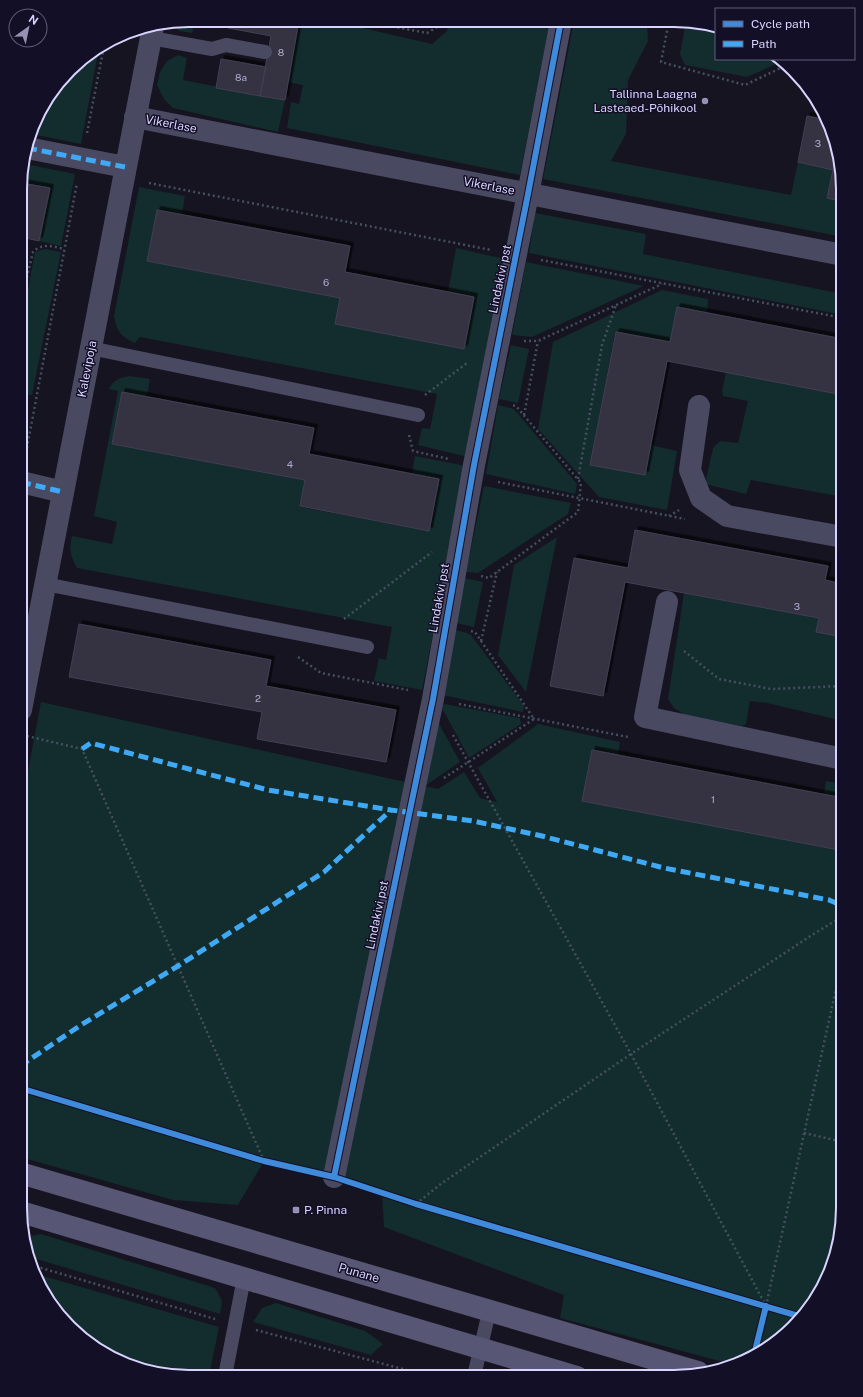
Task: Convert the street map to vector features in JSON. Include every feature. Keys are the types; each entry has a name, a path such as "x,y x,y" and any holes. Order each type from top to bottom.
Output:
{"main road":[{"name":"Punane","path":"27,1175 489,1312 689,1370"},
{"path":"27,1214 553,1370"}],"street":[{"name":"Lindakivi pst","path":"334,1177 432,699 473,471 560,27"},
{"name":"Kalevipoja","path":"27,678 152,32"},
{"name":"Vikerlase","path":"135,116 836,254"},
{"path":"32,149 82,158 124,173"},
{"path":"699,406 690,470 701,498 727,516 836,536"},
{"path":"27,475 63,492"},
{"path":"667,602 645,717 836,758"}],"lane":[{"path":"152,32 212,49 226,45 265,52"},
{"path":"90,348 418,415"},
{"path":"45,584 367,647"},
{"path":"226,1370 244,1278"},
{"path":"475,1370 489,1312"}],"path":[{"path":"397,27 427,33 437,27"},
{"path":"668,27 661,62 745,85 782,68"},
{"path":"27,446 103,52"},
{"path":"124,173 516,255 836,317"},
{"path":"27,271 33,252 37,248 51,246 64,249"},
{"path":"662,283 538,341 512,341 499,339 402,412 413,451 473,471 580,498 692,520"},
{"path":"578,479 602,345 616,305"},
{"path":"524,416 538,341"},
{"path":"455,572 488,578 578,512 581,483 578,479 516,406 487,400"},
{"path":"320,638 463,528"},
{"path":"481,641 497,571"},
{"path":"412,799 534,719 475,632 446,624"},
{"path":"662,633 719,680 771,689 836,686"},
{"path":"432,699 631,1054 766,1306"},
{"path":"27,735 82,749 264,1161"},
{"path":"416,1204 442,1183 631,1054 812,934 836,920"},
{"path":"764,1313 836,989"},
{"path":"804,1133 836,1140"},
{"path":"256,1159 272,1163"},
{"path":"409,1202 424,1207"},
{"path":"759,1304 773,1308"}],"green space":[{"path":"176,27 193,27 192,33 179,31"},
{"path":"298,27 358,27 432,44 447,31 448,27 549,27 520,175 287,128 291,102 299,104 303,85 288,82"},
{"path":"573,27 647,27 648,41 628,80 626,134 611,161 791,195 798,162 833,170 827,198 836,200 836,236 543,179"},
{"path":"685,27 715,33 715,60 773,60 777,64 747,77 685,65 680,54"},
{"path":"98,55 81,144 37,135 44,117 60,90 74,74"},
{"path":"178,55 187,58 183,80 285,100 278,132 173,108 164,99 157,85 160,72 167,61"},
{"path":"29,165 75,174 61,246 39,241 50,188 27,184"},
{"path":"139,187 185,196 182,215 157,210 147,261 340,298 335,324 463,349 473,297 448,292 456,248 505,259 468,457 418,445 422,428 430,429 437,394 140,337 135,343 123,336 116,326 114,316"},
{"path":"535,213 646,234 643,254 836,293 836,314 529,253"},
{"path":"45,249 61,252 32,395 27,394 27,294 35,252"},
{"path":"526,262 644,286 532,337 512,335"},
{"path":"662,290 708,299 707,313 677,307 670,342 615,333 590,465 645,475 651,445 677,451 667,510 599,497 538,429 553,342"},
{"path":"511,345 529,349 518,403 499,399"},
{"path":"726,372 836,394 836,496 751,480 746,494 705,484 713,448 720,441 738,443 748,401 723,396 722,391"},
{"path":"129,376 150,379 147,396 122,392 112,444 305,480 300,507 428,531 412,474 415,456 466,466 422,690 374,681 379,658 386,660 392,627 77,568 71,552 72,536 112,544 117,522 94,516 118,391 109,389 117,380"},
{"path":"498,405 514,409 577,484 575,494 486,474"},
{"path":"484,486 571,503 568,514 478,573 466,572"},
{"path":"557,537 526,692 498,655 514,565"},
{"path":"464,578 483,582 474,627 456,623"},
{"path":"684,593 819,618 816,632 836,636 836,719 767,703 750,701 746,724 742,726 685,715 674,708 668,699"},
{"path":"454,630 471,635 524,706 523,712 442,695"},
{"path":"41,702 424,786 437,720 460,762 425,786 438,789 464,772 480,798 497,802 478,768 538,724 620,742 618,755 592,750 583,801 836,849 836,1219 833,1240 824,1270 803,1307 789,1323 773,1337 736,1358 723,1362 560,1318 564,1295 384,1227 382,1192 264,1161 238,1205 173,1200 27,1159 27,776"},
{"path":"444,704 520,718 521,724 469,758 442,708"},
{"path":"826,781 836,783 836,797 824,794"},
{"path":"41,1234 215,1288 222,1301 220,1314 36,1259 29,1236"},
{"path":"42,1276 219,1327 210,1370 178,1370 157,1367 127,1358 90,1337 74,1323 60,1307"},
{"path":"276,1303 365,1331 383,1344 371,1355 253,1322 262,1308"}],"building":[{"path":"298,27 285,100 260,96 271,36 228,28"},
{"path":"221,59 266,67 260,96 216,88"},
{"path":"807,116 820,118 824,127 833,157 836,178 836,200 827,198 833,170 798,162"},
{"path":"27,184 50,188 39,241 27,238"},
{"path":"157,210 350,246 345,272 474,297 464,349 335,324 340,298 147,261"},
{"path":"677,307 836,338 836,394 667,361 645,475 590,465 616,332 670,342"},
{"path":"122,392 314,428 309,454 439,479 429,531 300,506 305,480 112,444"},
{"path":"635,530 828,566 825,580 836,582 836,636 816,632 819,618 625,582 603,696 550,686 574,558 628,568"},
{"path":"79,624 271,660 266,686 396,710 386,762 257,739 262,712 69,677"},
{"path":"592,750 836,797 836,849 582,801"}],"marked path":[{"path":"32,149 125,167"},
{"path":"27,483 63,492"},
{"path":"82,749 91,743 268,790 391,810 473,821 542,836 664,868 829,900 836,903"},
{"path":"27,1061 81,1025 178,966 324,872 391,810"}],"cycle path":[{"path":"334,1177 433,699 474,465 560,27"},
{"path":"27,1090 264,1161 334,1177 416,1204 796,1315"},
{"path":"756,1348 766,1306"}],"place":[{"name":"Tallinna Laagna Lasteaed-Põhikool","path":"705,101"},
{"name":"P. Pinna","path":"296,1210"}]}
